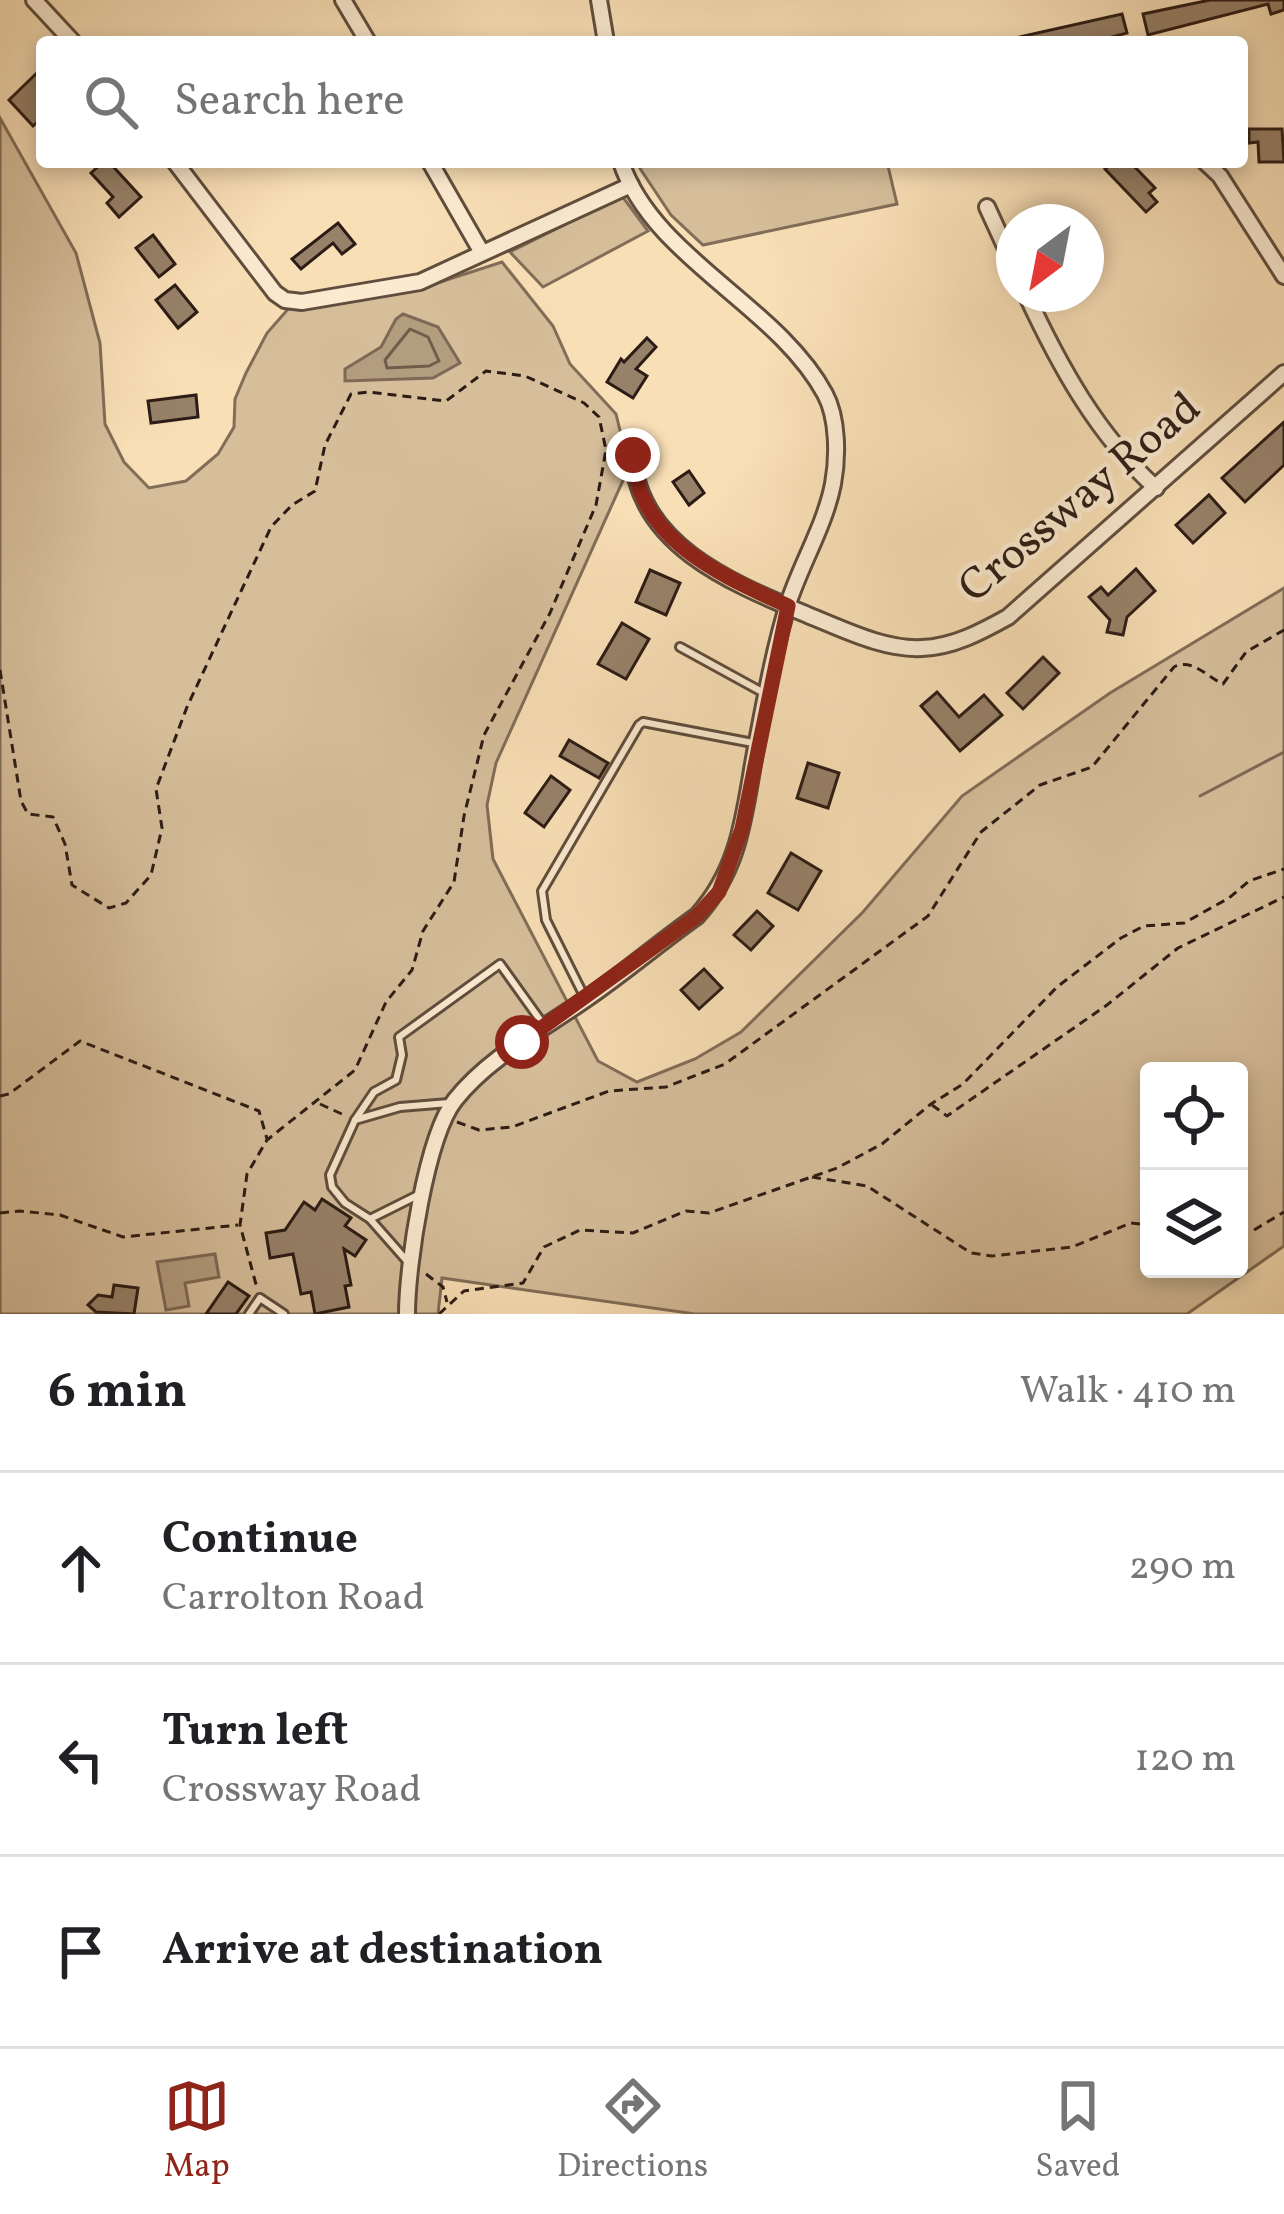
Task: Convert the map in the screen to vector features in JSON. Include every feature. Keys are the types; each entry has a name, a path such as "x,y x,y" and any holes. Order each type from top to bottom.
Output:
{"street":[{"path":"34,0 67,36"},
{"path":"343,0 364,36"},
{"path":"599,0 605,36"},
{"path":"180,168 275,293 302,302 420,282 632,185"},
{"path":"434,168 482,250"},
{"path":"407,1314 417,1269 424,1192 452,1102 476,1078 697,916 719,892 742,829 788,606 834,478 835,439 828,399 800,353 667,232 624,168"},
{"path":"1211,168 1284,277"},
{"path":"987,207 996,227"},
{"path":"1036,312 1072,384 1122,458 1156,488"},
{"name":"Crossway Road","path":"633,455 634,476 646,506 664,530 708,569 861,637 920,648 972,638 1008,617 1284,373"}],"lane":[{"path":"680,647 768,694"},
{"path":"586,999 546,920 542,891 639,724 757,744"},
{"path":"417,1269 332,1187 330,1174 355,1120 374,1092 396,1080 402,1055 399,1037 500,964 545,1026"},
{"path":"355,1120 400,1107 452,1102"},
{"path":"370,1219 424,1192"},
{"path":"249,1314 260,1298 284,1314"}],"path":[{"path":"0,670 21,801 28,814 53,817 65,844 72,885 109,908 126,903 151,875 162,828 156,789 187,707 271,527 292,505 315,491 325,445 351,394 446,400 486,371 524,376 573,397 599,417 606,450 596,505 550,613 484,736 454,882 423,931 412,970 386,1002 355,1070 267,1140 247,1174 240,1225 260,1298"},
{"path":"445,1118 479,1130 512,1126 609,1091 666,1087 725,1064 928,916 981,832 1040,785 1091,766 1174,667 1191,664 1223,684 1246,652 1284,631"},
{"path":"439,1314 464,1291 524,1283 544,1247 580,1230 633,1233 686,1211 710,1213 810,1177 882,1144 963,1084 1057,987 1121,938 1144,926 1184,923 1249,881 1284,869"},
{"path":"931,1104 947,1116 1107,1005 1178,948 1284,897"},
{"path":"0,1096 80,1041 259,1111 267,1140"},
{"path":"318,1103 355,1120"},
{"path":"810,1177 866,1186 971,1253 992,1256 1072,1247 1131,1223 1140,1224"},
{"path":"0,1214 20,1210 60,1215 124,1238 240,1225"},
{"path":"1248,1230 1284,1213"},
{"path":"417,1269 434,1276 448,1304"}],"shaded area":[{"path":"0,118 76,253 100,343 105,424 124,462 149,488 186,481 218,454 234,427 235,399 246,373 267,333 289,308 425,287 502,262 553,326 570,364 616,414 629,467 496,763 487,805 493,859 598,1061 637,1082 695,1059 741,1032 863,912 962,796 1110,693 1284,588 1284,1246 1248,1271 1248,1062 1140,1062 1140,1278 1238,1278 1187,1314 695,1314 442,1278 438,1314 0,1314"},
{"path":"640,168 888,168 897,204 703,245 671,215"},
{"path":"622,196 648,231 543,287 510,252"}],"water":[{"path":"403,314 438,327 460,363 433,378 345,381 345,369 381,347"},
{"path":"215,1254 219,1277 185,1283 189,1306 166,1310 157,1262"}],"building":[{"path":"1210,0 1284,0 1284,10 1271,14 1268,4 1148,35 1143,14"},
{"path":"1122,14 1127,33 1116,36 1024,36"},
{"path":"36,74 36,123 33,126 9,100"},
{"path":"1249,129 1282,129 1284,162 1259,162 1258,142 1249,143"},
{"path":"96,168 114,168 141,197 119,217 107,203 113,197 91,173"},
{"path":"1136,168 1155,188 1149,193 1157,202 1146,212 1105,169"},
{"path":"338,223 355,244 342,254 333,243 301,269 292,259"},
{"path":"153,235 175,264 159,277 136,248"},
{"path":"175,285 197,312 178,328 156,300"},
{"path":"647,338 656,347 636,369 647,376 633,398 607,382 621,359 624,362"},
{"path":"196,395 198,417 151,423 148,401"},
{"path":"1284,422 1284,465 1245,502 1222,478"},
{"path":"689,471 704,493 689,505 673,482"},
{"path":"1209,495 1225,513 1193,543 1176,525"},
{"path":"1136,569 1155,591 1127,617 1123,635 1107,632 1110,620 1089,597 1101,587 1108,595"},
{"path":"650,570 680,583 666,615 636,602"},
{"path":"622,623 649,639 626,679 598,664"},
{"path":"1043,657 1059,673 1023,709 1007,693"},
{"path":"937,692 959,717 984,695 1002,715 960,751 921,706"},
{"path":"569,740 608,763 599,778 560,756"},
{"path":"808,763 839,773 828,808 797,798"},
{"path":"551,776 570,790 544,827 525,813"},
{"path":"791,853 821,871 798,910 768,893"},
{"path":"757,911 773,926 751,950 734,935"},
{"path":"704,969 722,988 699,1009 681,990"},
{"path":"322,1199 351,1218 345,1226 366,1240 355,1256 344,1249 351,1285 345,1286 349,1307 315,1314 311,1292 301,1294 293,1254 270,1258 266,1233 285,1230 304,1202 315,1210"},
{"path":"228,1282 249,1296 236,1314 206,1314"},
{"path":"114,1285 138,1288 134,1314 96,1312 88,1305 98,1295 112,1297"}],"waterway":[{"path":"1200,796 1284,752"}],"route":[{"path":"522,1042 697,916 719,892 742,829 788,606 708,569 664,530 646,506 634,476 633,455"}]}
